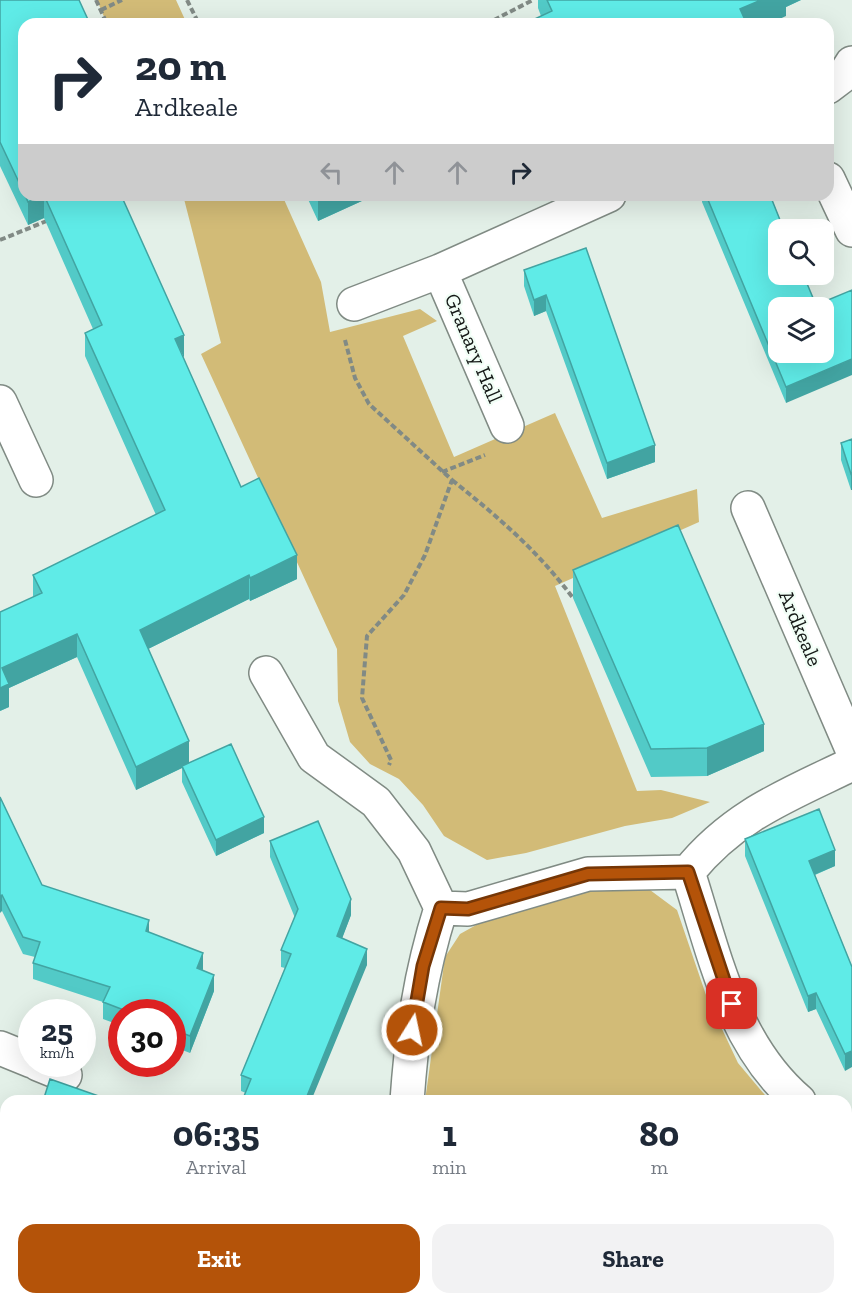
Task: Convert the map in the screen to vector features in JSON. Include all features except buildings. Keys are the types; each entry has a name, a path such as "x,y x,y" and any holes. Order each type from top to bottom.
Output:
{"street":[{"path":"834,82 845,74 852,63"},
{"path":"834,192 852,230"},
{"name":"Granary Hall","path":"354,304 440,271 596,201"},
{"name":"Granary Hall","path":"440,271 507,426"},
{"path":"0,402 36,480"},
{"name":"Ardkeale","path":"748,508 852,749"},
{"path":"266,673 314,757 376,802 414,851 441,908 423,966 416,1009 408,1095"},
{"path":"441,908 468,909 588,874 688,872 710,845 751,813 852,764"},
{"path":"688,872 725,989 745,1035 785,1089 792,1095"},
{"path":"0,1048 18,1055"}],"path":[{"path":"96,0 104,18"},
{"path":"101,10 122,0"},
{"path":"187,0 196,18"},
{"path":"498,18 533,0"},
{"path":"0,240 58,216"},
{"path":"354,304 344,336 359,387 369,404 547,563 573,598"},
{"path":"376,802 391,760 362,698 367,636 404,595 425,555 452,480"}],"shaded area":[{"path":"97,0 176,0 184,18 104,18"},
{"path":"185,201 285,201 321,282 330,332 420,309 437,321 403,336 454,457 555,413 602,518 697,489 699,522 555,586 637,791 661,790 710,802 672,818 625,826 526,853 487,860 444,836 423,805 399,779 370,764 350,742 338,701 337,649 201,354 221,343"},
{"path":"622,888 650,890 677,910 706,995 738,1063 765,1095 426,1095 445,957 460,934 487,919 579,891"}],"route":[{"path":"412,1030 423,966 441,908 468,909 588,874 688,872 725,989 732,1004"}]}
